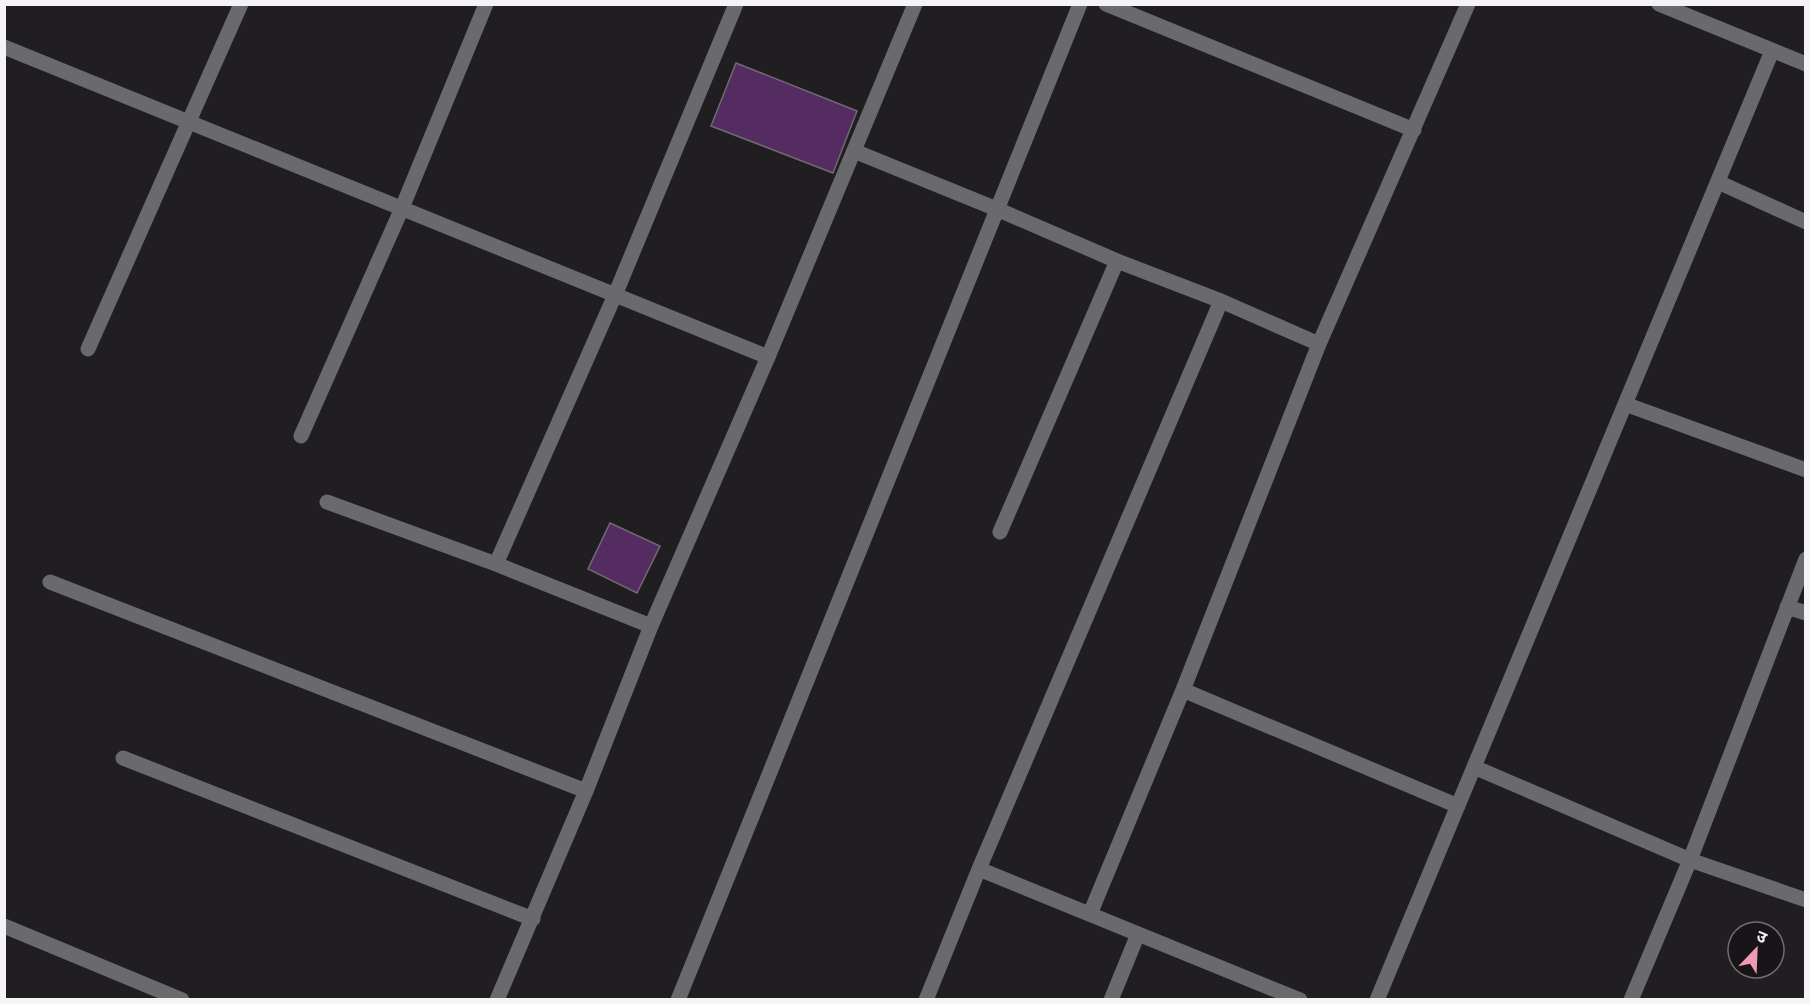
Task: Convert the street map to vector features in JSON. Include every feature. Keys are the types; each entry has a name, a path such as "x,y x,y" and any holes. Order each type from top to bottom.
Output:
{"street":[{"path":"88,349 241,4"},
{"path":"301,436 402,208 486,4"},
{"path":"496,564 615,295 736,4"},
{"path":"497,999 586,791 651,626 768,357 915,4"},
{"path":"678,999 999,210 1080,4"},
{"path":"1106,4 1414,130"},
{"path":"1090,914 1183,690 1319,344 1468,4"},
{"path":"1659,4 1681,9 1806,64"},
{"path":"4,47 768,357"},
{"path":"1377,999 1772,51"},
{"path":"854,151 1117,261 1221,301 1319,344"},
{"path":"1718,182 1806,222"},
{"path":"1000,532 1117,261"},
{"path":"926,999 1221,301"},
{"path":"1625,404 1806,470"},
{"path":"327,502 496,564 651,626"},
{"path":"1631,999 1690,860 1806,559"},
{"path":"50,582 586,791"},
{"path":"1787,607 1806,614"},
{"path":"1183,690 1458,806"},
{"path":"123,758 533,918"},
{"path":"1474,766 1690,860 1806,900"},
{"path":"979,869 1300,999"},
{"path":"4,926 157,994 182,999"},
{"path":"1111,999 1138,934"}],"building":[{"path":"736,63 857,111 833,173 711,126"},
{"path":"610,523 660,546 637,593 588,569"}]}
